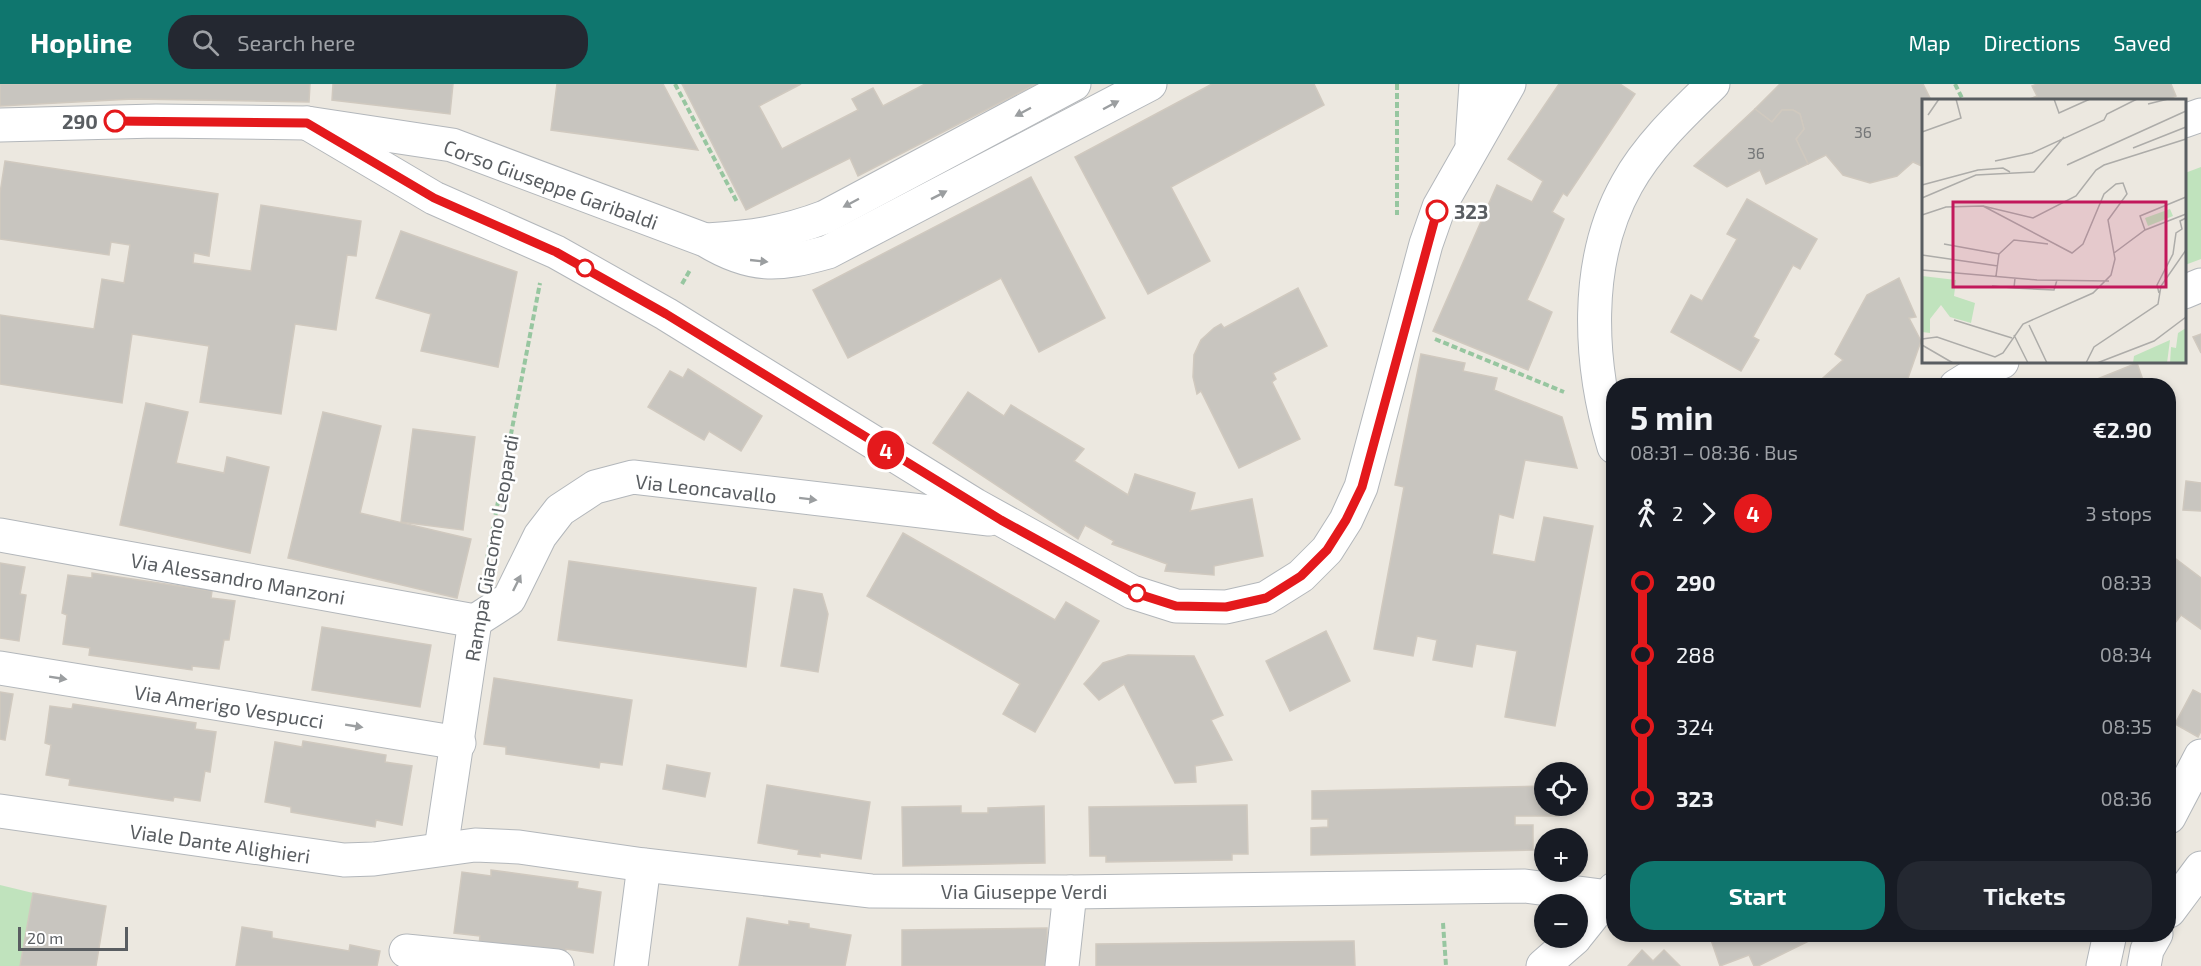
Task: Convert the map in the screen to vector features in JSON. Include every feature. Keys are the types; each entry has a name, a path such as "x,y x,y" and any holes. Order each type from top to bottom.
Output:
{"street":[{"name":"Corso Giuseppe Garibaldi","path":"705,240 755,237 788,231 825,217 1074,84"},
{"name":"Corso Giuseppe Garibaldi","path":"0,125 156,121 307,123 452,145 705,240 732,256 777,262 828,252 1150,84"},
{"path":"1472,151 1476,84"},
{"path":"307,123 434,198 556,252 666,314 1001,520 1132,592 1176,606 1226,607 1266,598 1301,576 1327,550 1346,520 1362,487 1426,244 1439,207 1509,84"},
{"path":"1606,421 1602,408 1595,339 1597,281 1609,224 1627,184 1674,121 1713,84"},
{"path":"2186,120 2201,115"},
{"path":"2186,291 2201,285"},
{"path":"1968,378 1990,364"},
{"name":"Via Leoncavallo","path":"476,621 509,599 540,536 560,510 595,487 633,477 1001,520"},
{"name":"Via Alessandro Manzoni","path":"0,535 476,621"},
{"name":"Rampa Giacomo Leopardi","path":"441,849 476,621"},
{"name":"Via Amerigo Vespucci","path":"0,668 459,743"},
{"path":"2176,804 2201,756"},
{"name":"Viale Dante Alighieri","path":"0,811 344,860 374,859 441,849"},
{"name":"Via Giuseppe Verdi","path":"441,849 476,845 519,846 644,865 871,891 1070,892 1525,886 1606,893"},
{"path":"631,966 644,865"},
{"path":"2176,902 2201,868"},
{"path":"1062,966 1070,892"},
{"path":"1588,922 1606,900"},
{"path":"2103,966 2108,942"},
{"path":"2144,966 2147,950 2152,942"},
{"path":"1543,966 1564,948"},
{"path":"406,951 557,966"}],"path":[{"path":"675,84 755,237"},
{"path":"1397,84 1397,227 1426,244"},
{"path":"1954,84 1962,99"},
{"path":"666,314 705,240"},
{"name":"Rampa Giacomo Leopardi","path":"486,564 542,275 556,252"},
{"path":"1404,326 1602,408"},
{"path":"1440,886 1446,966"}],"green space":[{"path":"2201,167 2201,259 2186,265 2186,173"},
{"path":"0,885 33,893 20,966 0,966"}],"building":[{"path":"0,84 310,84 309,102 133,99 0,106"},
{"path":"333,84 453,84 450,114 332,100"},
{"path":"557,84 663,84 698,150 551,130"},
{"path":"682,84 801,84 759,106 782,149 858,110 852,99 873,88 883,106 925,84 1036,84 858,176 850,158 746,210"},
{"path":"1212,84 1314,84 1324,105 1171,187 1210,261 1148,294 1075,157"},
{"path":"1559,84 1620,84 1635,94 1567,196 1563,193 1552,212 1564,219 1527,300 1552,312 1528,370 1433,331 1497,185 1532,202 1543,181 1508,159"},
{"path":"1780,84 1923,84 1930,99 1922,99 1922,166 1913,162 1897,176 1870,183 1843,175 1826,155 1808,164 1796,139 1804,129 1800,114 1793,110 1782,110 1772,122 1755,109"},
{"path":"2037,84 2171,84 2176,96 2168,99 2030,99 2037,96 2032,86"},
{"path":"1755,109 1772,122 1782,110 1793,110 1800,114 1804,129 1796,139 1808,164 1766,184 1760,170 1727,187 1694,166"},
{"path":"5,161 218,194 209,256 194,253 193,263 251,271 261,205 361,221 356,256 347,255 336,330 295,324 281,414 200,402 209,346 132,334 122,403 0,384 0,315 94,329 102,279 124,283 130,245 111,242 109,255 0,239 0,193"},
{"path":"1031,177 1105,318 1039,352 1001,278 848,358 813,290"},
{"path":"1747,199 1817,239 1800,269 1793,265 1753,337 1759,340 1741,371 1671,332 1691,295 1702,301 1737,239 1727,234"},
{"path":"401,231 517,272 498,367 421,351 431,314 376,298"},
{"path":"1899,278 1916,317 1909,318 1921,341 1908,378 1823,378 1843,360 1835,354 1867,295"},
{"path":"1298,288 1327,346 1273,373 1276,379 1272,382 1300,439 1239,468 1201,391 1197,394 1193,377 1194,355 1201,340 1214,328 1221,324 1224,328"},
{"path":"2201,334 2201,353 2193,337"},
{"path":"1421,354 1465,363 1463,371 1497,378 1494,390 1562,417 1577,468 1525,460 1513,518 1499,514 1492,554 1535,562 1544,517 1593,526 1555,726 1505,717 1517,651 1476,644 1472,667 1433,660 1437,640 1417,636 1413,656 1374,649 1404,487 1395,485"},
{"path":"2137,363 2142,378 2100,378"},
{"path":"688,369 762,416 741,451 709,431 704,440 648,407 670,371 683,378"},
{"path":"968,392 1004,416 1011,405 1084,449 1074,461 1128,495 1135,474 1195,493 1190,511 1252,499 1263,556 1214,566 1214,575 1165,571 1167,564 1112,544 1114,541 1085,525 1078,539 933,443"},
{"path":"146,403 188,412 176,463 224,473 227,457 269,467 250,553 120,525"},
{"path":"323,412 381,426 360,513 471,539 457,598 288,558"},
{"path":"413,429 475,437 463,530 401,522"},
{"path":"2186,481 2201,483 2201,511 2183,510"},
{"path":"903,533 1055,620 1066,602 1099,621 1035,732 1003,714 1020,684 867,596"},
{"path":"2176,559 2201,578 2201,629 2181,615 2176,622"},
{"path":"569,561 756,588 746,667 558,640"},
{"path":"0,563 25,567 20,594 26,595 19,641 0,638"},
{"path":"92,573 212,591 211,598 235,601 229,640 224,640 219,669 192,666 192,670 89,655 90,648 63,644 67,615 62,613 68,575 92,578"},
{"path":"794,589 822,594 828,614 818,672 781,666"},
{"path":"322,627 431,645 420,707 312,690"},
{"path":"1326,631 1350,681 1290,711 1266,661"},
{"path":"1128,655 1194,656 1223,715 1211,720 1232,760 1195,766 1196,782 1175,783 1124,684 1099,700 1084,684 1103,663"},
{"path":"494,678 632,700 622,765 600,762 599,768 506,754 506,747 484,744"},
{"path":"2193,690 2201,694 2201,731 2198,737 2176,725"},
{"path":"0,692 13,694 5,740 0,739"},
{"path":"73,704 196,723 195,729 216,732 210,772 205,771 200,801 174,797 173,801 69,785 70,779 46,775 51,745 45,743 50,706 72,709"},
{"path":"303,741 386,755 385,762 412,766 402,825 376,820 375,827 291,812 291,807 265,802 275,742 302,747"},
{"path":"667,765 710,773 705,797 663,789"},
{"path":"767,785 870,802 861,859 820,853 820,857 798,854 799,850 758,843"},
{"path":"1534,786 1534,816 1515,816 1515,825 1533,825 1533,850 1311,855 1311,828 1328,827 1328,819 1312,819 1312,791"},
{"path":"1247,805 1248,854 1232,854 1232,860 1106,862 1106,856 1090,856 1089,807"},
{"path":"961,806 961,813 988,813 988,808 1044,806 1045,863 903,866 902,807"},
{"path":"491,870 578,882 577,888 601,892 593,953 566,949 565,956 479,945 480,936 454,933 462,872 491,876"},
{"path":"33,893 106,906 96,966 20,966"},
{"path":"747,918 789,925 789,921 809,924 809,928 851,935 845,966 739,966"},
{"path":"242,927 272,932 272,938 349,951 350,945 380,951 377,966 236,966"},
{"path":"1047,928 1047,966 902,966 902,930"},
{"path":"1354,941 1355,966 1096,966 1096,944"},
{"path":"1712,942 1807,942 1758,966 1754,966 1749,955 1720,966"},
{"path":"1642,950 1653,961 1664,950 1680,966 1628,966"}],"bus line":[{"name":"4","path":"115,121 307,123 434,198 556,252 666,314 1001,520 1132,592 1176,606 1226,607 1266,598 1301,576 1327,550 1346,520 1362,487 1426,244 1437,211"}],"place":[{"name":"290","path":"115,121"},
{"name":"323","path":"1437,211"}]}
